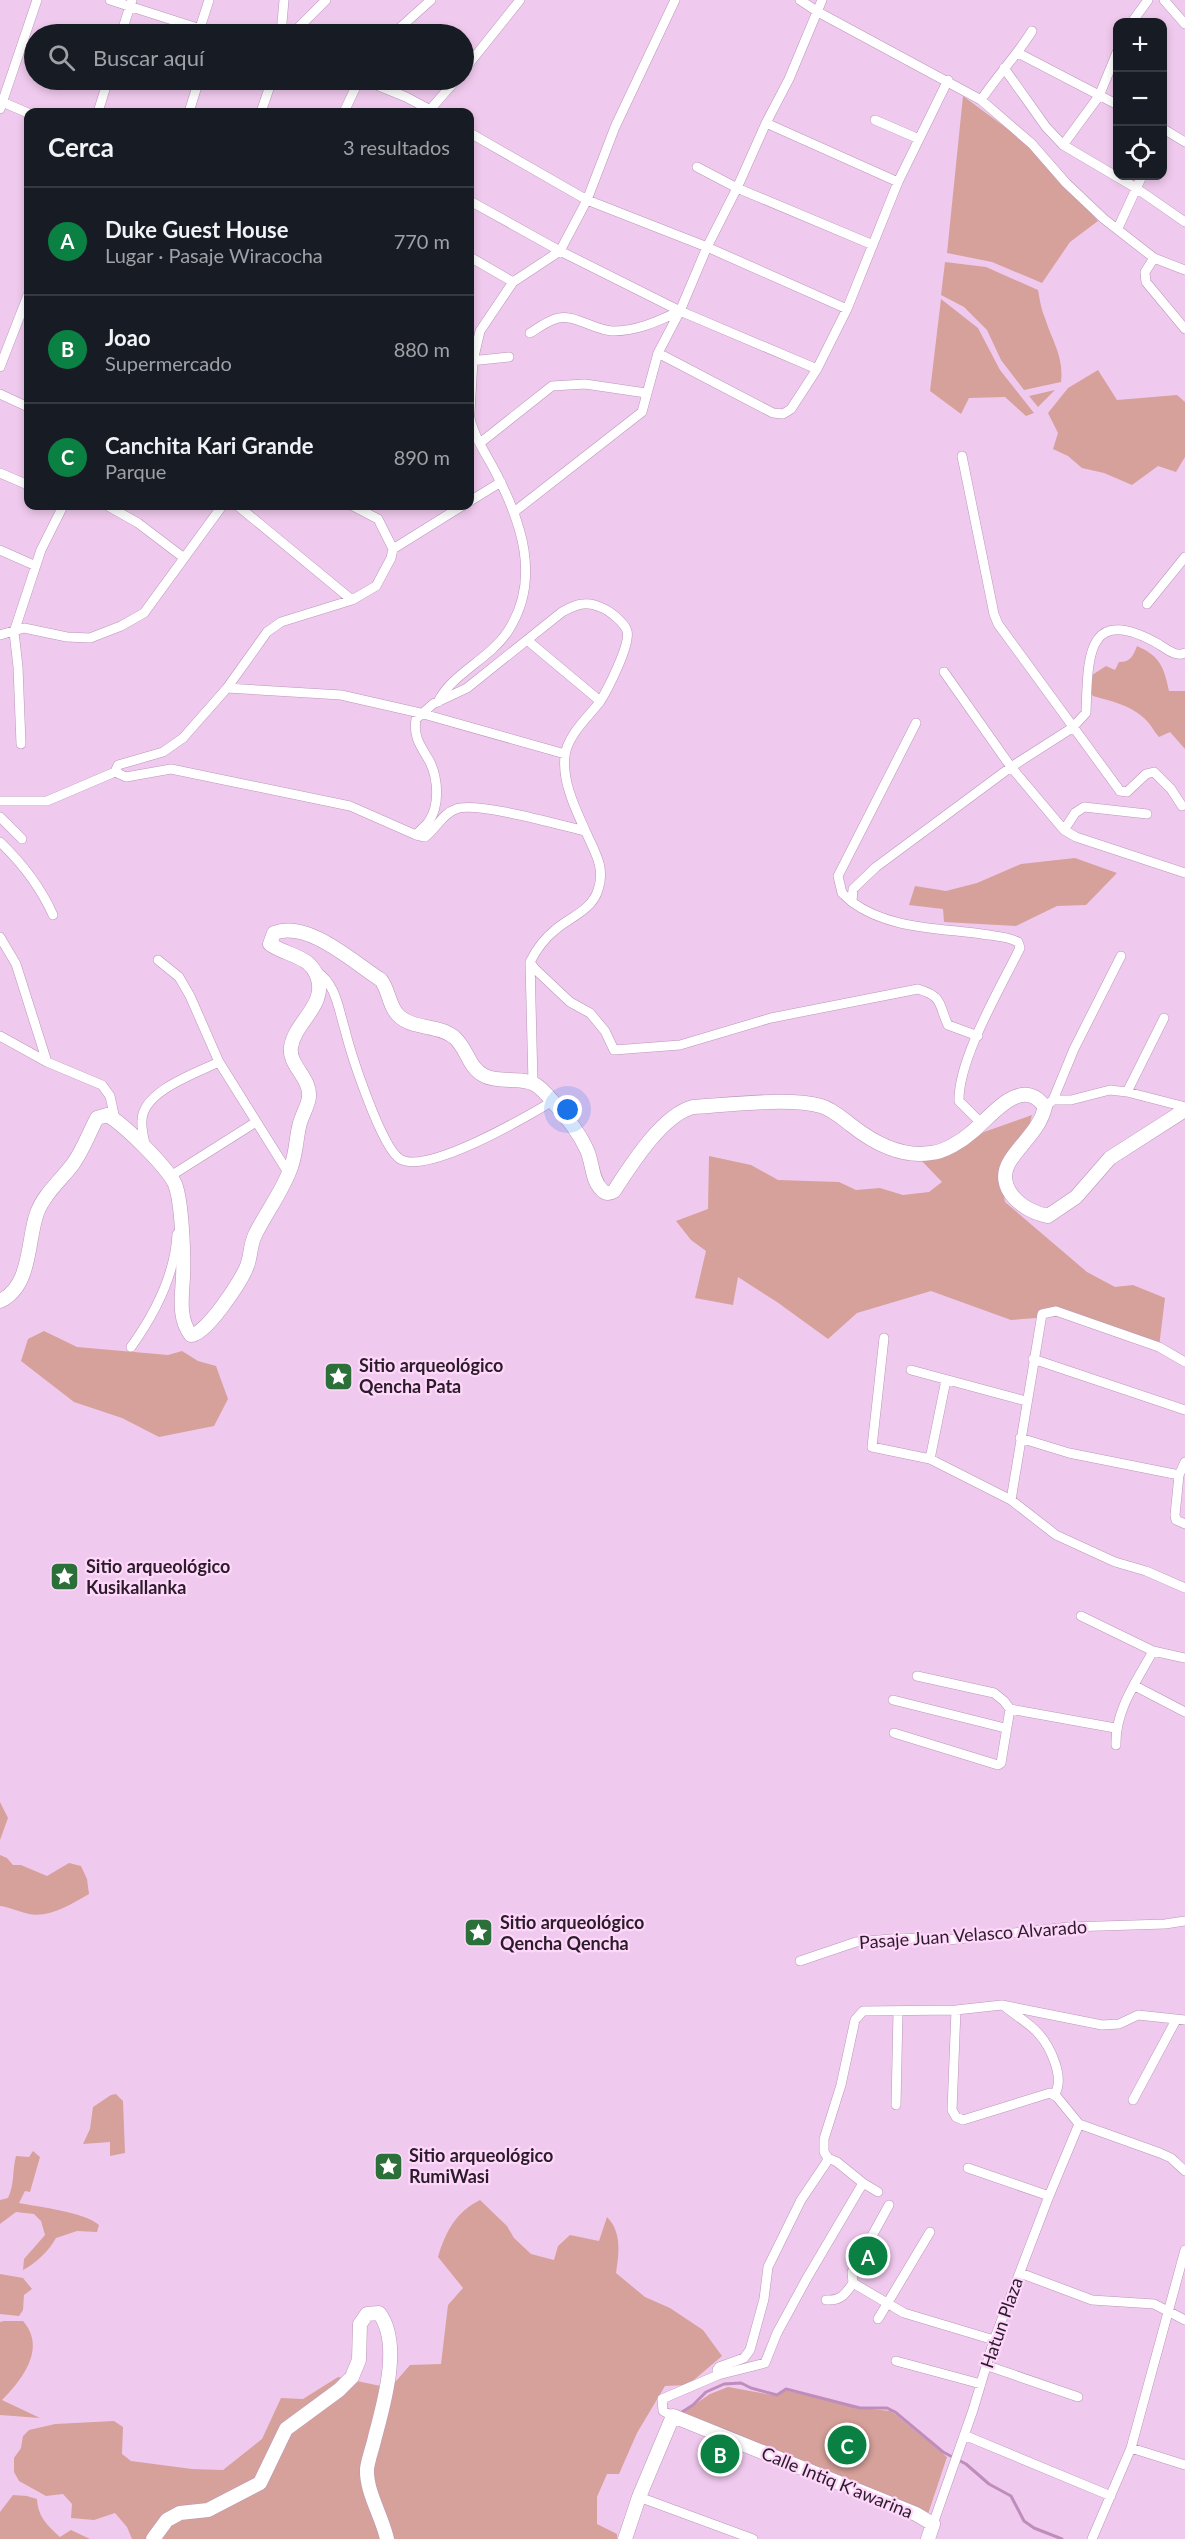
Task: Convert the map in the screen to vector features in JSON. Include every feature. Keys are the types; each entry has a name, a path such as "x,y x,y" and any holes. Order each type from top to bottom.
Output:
{"main road":[{"path":"0,1301 14,1289 23,1273 31,1250 37,1213 74,1162 97,1118 107,1115 115,1119 146,1148 174,1183 179,1207 183,1317 191,1335 204,1330 239,1282 248,1265 249,1252 255,1235 289,1174 295,1156 303,1112 309,1101 310,1090 292,1059 291,1046 318,999 318,978 306,960 279,950 270,944 274,933 281,930 320,939 381,980 387,988 396,1014 405,1021 440,1029 453,1036 464,1047 475,1069 482,1074 492,1079 533,1083 553,1101 576,1130 587,1149 595,1181 603,1192 609,1194 614,1191 636,1160 671,1119 678,1112 693,1107 802,1102 823,1106 870,1140 913,1154 933,1153 969,1135 1003,1102 1020,1096 1033,1096 1049,1104 1043,1117 1009,1162 1006,1175 1014,1199 1034,1214 1048,1216 1076,1197 1110,1158 1185,1109"},
{"path":"153,2539 167,2520 180,2513 208,2510 261,2483 286,2429 339,2390 352,2376 359,2360 360,2324 367,2314 373,2312 379,2313 387,2326 390,2349 385,2401 367,2469 370,2487 387,2539"},
{"path":"625,2539 639,2497 673,2416"},
{"name":"Calle Intiq K'awarina","path":"673,2416 916,2514 933,2524"},
{"path":"928,2539 933,2524"}],"street":[{"path":"29,24 38,0"},
{"path":"110,0 131,4 181,24"},
{"path":"201,24 209,0"},
{"path":"282,24 284,0"},
{"path":"302,24 326,0"},
{"path":"404,24 431,0"},
{"path":"474,58 520,0"},
{"path":"474,351 480,331 513,282 561,251 587,200 615,127 675,0"},
{"path":"800,0 981,100 1032,144 1066,183 1104,219 1154,258 1185,270"},
{"path":"514,512 642,412 658,353 789,79 822,0"},
{"path":"1135,18 1148,0"},
{"path":"1164,0 1185,24"},
{"path":"125,24 131,4"},
{"path":"981,100 1018,53 1032,31"},
{"path":"24,39 1,104 24,112"},
{"path":"1018,53 1113,103"},
{"path":"1063,145 1099,96 1113,62"},
{"path":"1004,68 1046,127 1063,145 1136,188 1185,222"},
{"path":"658,353 773,413 783,414 791,408 817,369 847,309 898,183 948,80"},
{"path":"99,108 105,90"},
{"path":"190,108 196,90"},
{"path":"262,108 269,90"},
{"path":"346,108 354,90"},
{"path":"389,90 424,108"},
{"path":"434,108 448,90"},
{"path":"875,120 919,139"},
{"path":"766,123 898,183"},
{"path":"1167,133 1185,142"},
{"path":"474,135 587,200 707,247 847,309"},
{"path":"697,167 737,188 873,245"},
{"path":"1118,228 1140,180"},
{"path":"474,203 561,251 680,311 817,369"},
{"path":"1154,258 1145,272 1146,282 1185,329"},
{"path":"474,259 513,282"},
{"path":"0,367 24,305"},
{"path":"530,333 556,318 568,318 597,329 613,331 648,326 680,311"},
{"path":"474,327 480,331"},
{"path":"474,361 509,357"},
{"path":"438,702 443,691 496,646 509,630 524,593 525,552 514,512 501,482 476,440 552,386 585,384 646,393"},
{"path":"0,394 24,405"},
{"path":"962,456 994,614 998,624 1120,791 1127,792 1146,774 1154,772 1160,776 1182,806"},
{"path":"0,473 24,483"},
{"path":"474,499 501,482"},
{"path":"21,744 18,667 14,632 36,566 61,510"},
{"path":"115,510 138,523 184,558"},
{"path":"0,635 24,628 67,637 90,638 144,614 219,510"},
{"path":"243,510 352,600"},
{"path":"0,801 46,801 115,772 118,765 164,752 183,738 227,688 267,632 281,622 352,600 376,586 391,558 393,549 378,519 361,510"},
{"path":"393,549 456,510"},
{"path":"0,550 36,566"},
{"path":"1147,604 1185,558"},
{"path":"416,835 429,821 436,796 436,782 430,763 417,741 414,730 420,713 467,688 562,612 578,604 589,603 602,607 622,624 627,632 626,645 600,701 573,735 565,754 565,776 585,831 600,860 601,876 598,891 588,907 555,930 535,952 530,962 533,1083"},
{"path":"852,902 853,889 876,867 1011,767 1072,728 1086,713 1090,653 1094,643 1107,631 1120,629 1137,632 1174,653 1185,653"},
{"path":"527,640 600,701"},
{"path":"944,672 1011,767 1064,830 1076,837 1185,873"},
{"path":"227,688 341,695 420,713 565,754"},
{"path":"916,723 838,876 842,893 864,912 923,927 956,930 1018,942 1020,948 964,1069 959,1092 959,1101 962,1106 982,1124"},
{"path":"115,772 126,777 171,769 350,806 425,837 458,807 487,809 585,831"},
{"path":"1064,830 1075,813 1084,807 1148,814"},
{"path":"0,818 22,839"},
{"path":"0,842 17,858 43,892 53,915"},
{"path":"0,937 16,964 46,1062"},
{"path":"1049,1104 1121,956"},
{"path":"158,960 179,977 190,996 219,1062 289,1174"},
{"path":"530,962 570,1002 590,1013 605,1031 614,1050 680,1045 771,1018 918,989 932,993 941,1002 948,1025 953,1029 978,1036"},
{"path":"313,969 325,977 333,988 347,1039 377,1121 390,1149 398,1158 411,1162 428,1161 462,1150 553,1101"},
{"path":"1127,1092 1164,1018"},
{"path":"0,1036 46,1062 107,1088 115,1119"},
{"path":"146,1148 142,1120 149,1101 162,1091 219,1062"},
{"path":"1049,1104 1110,1090 1127,1092 1185,1109"},
{"path":"169,1176 256,1122"},
{"path":"131,1347 141,1334 168,1277 177,1241 179,1207"},
{"path":"1011,1500 1042,1314 1056,1311 1159,1347 1185,1362"},
{"path":"884,1338 872,1447 930,1459 1011,1500 1056,1535 1115,1562 1146,1571 1185,1588"},
{"path":"1033,1359 1185,1410"},
{"path":"911,1370 1026,1401"},
{"path":"930,1459 946,1380"},
{"path":"1020,1438 1092,1458 1179,1475"},
{"path":"1185,1462 1179,1475 1175,1515 1176,1520 1185,1524"},
{"path":"1081,1616 1153,1651 1185,1658"},
{"path":"1116,1745 1115,1728 1120,1714 1153,1651"},
{"path":"917,1676 994,1693 1010,1709 1115,1728"},
{"path":"1135,1686 1185,1712"},
{"path":"893,1700 1005,1728"},
{"path":"894,1733 998,1766 1002,1763 1005,1728 1010,1709"},
{"name":"Pasaje Juan Velasco Alvarado","path":"800,1961 856,1942 903,1938 948,1940 1069,1927 1165,1924 1185,1921"},
{"path":"1002,2005 1039,2034 1060,2082 1054,2095"},
{"path":"878,2192 828,2158 824,2152 824,2139 841,2085 855,2020 863,2011 956,2010 1002,2005 1102,2025 1119,2024 1138,2015 1180,2020 1133,2100"},
{"path":"956,2010 952,2110 956,2117 963,2120 1050,2093 1079,2124 1160,2152 1171,2158 1185,2171"},
{"path":"896,2105 898,2012"},
{"name":"Hatun Plaza","path":"933,2524 994,2340 1079,2124"},
{"path":"718,2375 717,2370 720,2367 744,2358 750,2350 764,2300 768,2267 801,2200 828,2158"},
{"path":"968,2169 1049,2196"},
{"path":"673,2416 663,2411 662,2399 718,2375 765,2363 777,2332 863,2183"},
{"path":"826,2300 842,2297 852,2282 852,2272 889,2205"},
{"path":"878,2319 930,2232"},
{"path":"1092,2539 1131,2448 1167,2310 1182,2277 1185,2250"},
{"path":"1020,2273 1092,2300 1154,2304 1185,2320"},
{"path":"852,2282 904,2313 994,2340"},
{"path":"896,2361 981,2384"},
{"path":"987,2366 1078,2397"},
{"path":"964,2435 1111,2496"},
{"path":"1131,2448 1185,2465"},
{"path":"639,2497 753,2539"}],"shaded area":[{"path":"963,96 1029,145 1098,221 1070,242 1042,283 992,262 947,253"},
{"path":"945,262 986,267 1038,290 1042,311 1061,364 1061,382 1024,390 1001,360 987,330 964,307 941,295"},
{"path":"941,299 978,328 1000,370 1034,413 1026,416 1005,397 969,398 961,414 930,391"},
{"path":"1098,370 1117,400 1177,395 1185,402 1185,457 1176,472 1158,466 1132,485 1104,473 1082,468 1068,456 1053,449 1058,433 1048,413 1068,388"},
{"path":"1055,390 1038,407 1029,396"},
{"path":"1137,646 1151,654 1160,663 1169,691 1185,691 1185,749 1170,732 1159,737 1147,721 1135,711 1093,696 1090,692 1092,675 1106,666 1115,670 1119,662 1131,658"},
{"path":"1075,858 1117,873 1086,905 1057,906 1016,926 944,922 943,909 909,905 915,886 946,891 977,883 1021,864"},
{"path":"1032,1115 1028,1130 1000,1176 1005,1202 1087,1272 1115,1287 1133,1285 1165,1298 1159,1347 1064,1316 1011,1320 931,1291 857,1313 828,1339 738,1277 733,1305 695,1298 706,1251 691,1240 676,1221 708,1209 709,1156 751,1165 778,1180 839,1182 856,1190 880,1188 903,1195 929,1192 942,1182 919,1158 948,1156 984,1132"},
{"path":"44,1331 77,1347 168,1355 182,1351 198,1361 216,1366 228,1399 214,1426 159,1437 122,1418 74,1402 21,1361 28,1339"},
{"path":"0,1802 8,1818 0,1840"},
{"path":"0,1855 7,1858 13,1865 21,1865 47,1876 69,1863 81,1866 87,1879 89,1894 45,1914 29,1914 0,1906"},
{"path":"116,2094 123,2101 125,2153 110,2156 110,2142 83,2144 90,2129 93,2107"},
{"path":"33,2151 40,2157 30,2192 25,2191 19,2203 73,2213 99,2225 97,2232 77,2231 56,2238 42,2256 23,2270 24,2259 45,2235 41,2221 34,2214 16,2212 0,2224 0,2200 8,2198 10,2193 16,2156 29,2157"},
{"path":"480,2200 531,2254 554,2260 558,2246 570,2235 599,2241 607,2217 617,2236 616,2273 645,2297 670,2308 703,2330 722,2356 688,2385 665,2386 637,2433 619,2474 607,2474 597,2497 597,2524 617,2534 617,2539 132,2539 127,2527 115,2513 94,2520 71,2518 72,2504 63,2494 46,2496 19,2481 14,2472 14,2458 21,2448 23,2436 29,2430 55,2424 114,2421 123,2427 122,2454 131,2461 192,2469 223,2470 262,2439 281,2398 303,2399 338,2377 390,2388 410,2365 441,2364 448,2305 463,2288 438,2257 444,2239 458,2217"},
{"path":"0,2274 23,2278 32,2289 24,2295 23,2310 19,2316 0,2314"},
{"path":"23,2321 30,2331 33,2342 32,2353 24,2373 2,2400 40,2418 0,2415 0,2322"},
{"path":"728,2387 777,2396 784,2390 860,2408 891,2411 947,2457 928,2514 681,2414 710,2394"},
{"path":"13,2495 37,2499 39,2511 44,2520 60,2537 71,2530 90,2539 0,2539 0,2512"}],"waterway":[{"path":"682,2412 706,2392 724,2384 741,2383 777,2395 786,2389 860,2408 887,2408 943,2452 966,2464 989,2484 1011,2496 1024,2521 1034,2528 1062,2539"}],"place":[{"name":"Sitio arqueológico Qencha Pata","path":"338,1376"},
{"name":"Sitio arqueológico Kusikallanka","path":"65,1577"},
{"name":"Sitio arqueológico Qencha Qencha","path":"479,1933"},
{"name":"Sitio arqueológico RumiWasi","path":"388,2166"},
{"name":"Duke Guest House","path":"868,2256"},
{"name":"Canchita Kari Grande","path":"847,2445"},
{"name":"Joao","path":"720,2454"}]}
